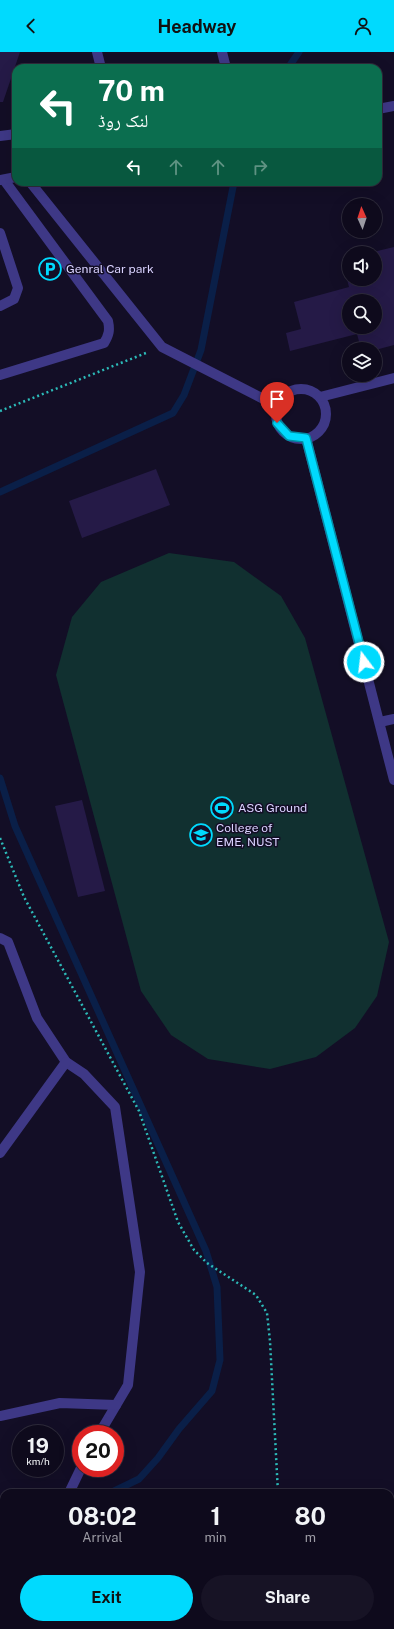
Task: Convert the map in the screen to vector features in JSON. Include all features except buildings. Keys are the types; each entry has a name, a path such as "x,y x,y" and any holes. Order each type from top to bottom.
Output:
{"street":[{"path":"97,52 100,64"},
{"path":"222,52 225,64"},
{"path":"382,108 394,106"},
{"path":"0,136 12,134"},
{"path":"0,375 104,343 110,329 108,321 2,180 12,178"},
{"path":"33,186 162,347 277,406"},
{"path":"0,233 18,288 14,299 0,306"},
{"path":"320,397 394,378"},
{"path":"296,389 305,389 320,397 324,404 326,413 325,422 320,429 306,438 289,436 277,423 277,406 281,398 288,392 296,389"},
{"path":"306,438 394,780"},
{"path":"380,722 394,719"},
{"path":"0,938 8,942 37,1018 66,1062 84,1074 115,1107 140,1272 128,1385 104,1425"},
{"path":"0,1153 66,1062"},
{"path":"0,1416 60,1403 116,1405"},
{"path":"71,1489 77,1477"}],"path":[{"path":"0,411 162,347"},
{"path":"0,838 24,896 139,1111 178,1222 194,1250 207,1263 256,1295 267,1313 270,1340 278,1489"}],"green space":[{"name":"ASG Ground","path":"169,553 234,562 281,596 305,638 389,942 377,996 355,1028 316,1057 270,1069 208,1059 171,1035 141,991 56,675 72,617 101,582"}],"waterway":[{"path":"291,64 299,52"},
{"path":"0,492 173,413 184,395 201,350 233,186"},
{"path":"0,778 15,826 206,1251 217,1287 220,1360 212,1391 179,1429 158,1458 139,1479 118,1489"}],"place":[{"name":"Genral Car park","path":"50,269"},
{"name":"ASG Ground","path":"222,808"},
{"name":"College of EME, NUST","path":"201,835"}],"route":[{"path":"277,423 289,436 306,438 364,662"}]}
